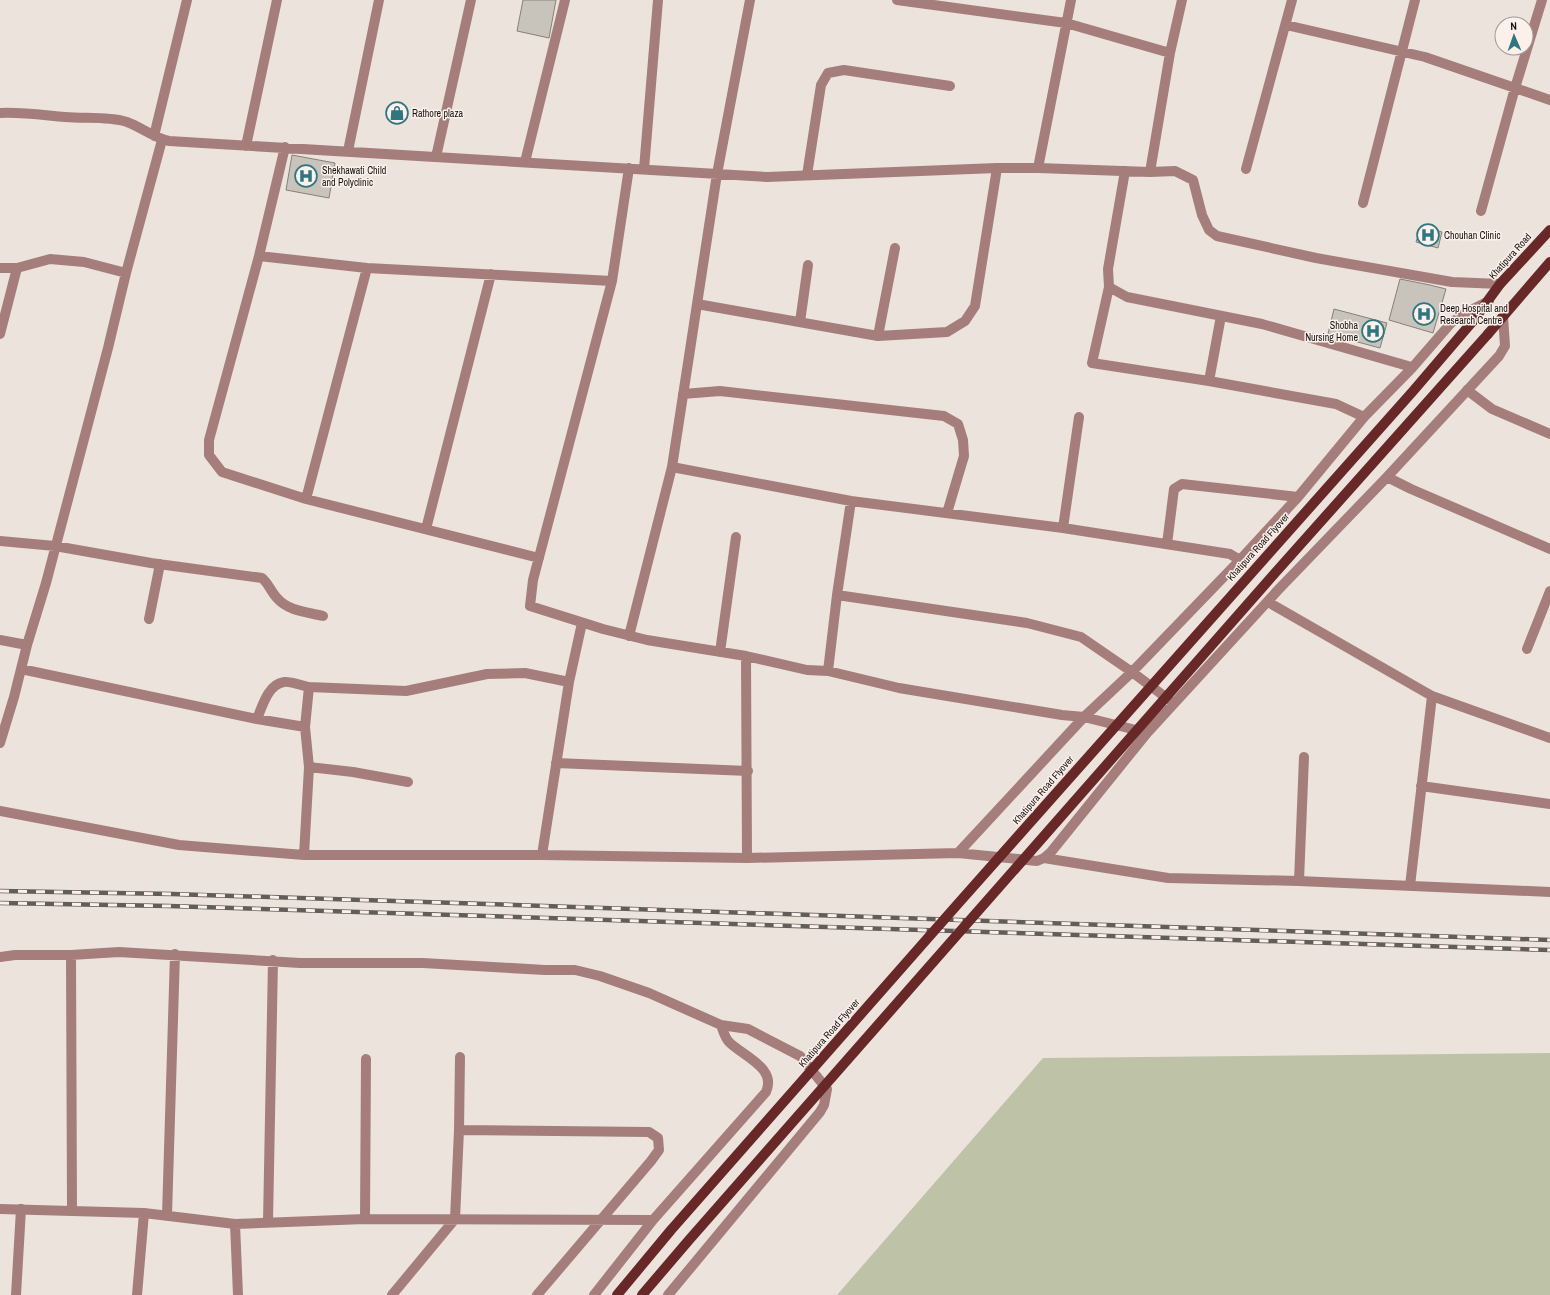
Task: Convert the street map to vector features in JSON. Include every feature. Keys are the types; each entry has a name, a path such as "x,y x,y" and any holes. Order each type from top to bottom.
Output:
{"main road":[{"name":"Khatipura Road","path":"1489,301 1500,284 1550,230"},
{"path":"642,1295 688,1240 1094,778 1488,334 1550,262"},
{"name":"Khatipura Road Flyover","path":"617,1295 671,1230 951,912 1414,390 1489,301"}],"street":[{"path":"0,743 46,583 108,348 158,138 168,84 187,0"},
{"path":"246,146 277,0"},
{"path":"348,151 378,0"},
{"path":"436,157 471,0"},
{"path":"524,162 565,0"},
{"path":"644,169 658,0"},
{"path":"629,636 672,467 717,174 750,0"},
{"path":"897,0 1066,23 1170,53"},
{"path":"1038,168 1071,0"},
{"path":"1150,172 1170,53 1182,0"},
{"path":"1246,169 1292,0"},
{"path":"1363,203 1415,0"},
{"path":"1481,211 1515,88 1542,0"},
{"path":"1286,25 1401,50 1550,100"},
{"path":"807,175 821,85 828,73 844,70 950,86"},
{"path":"0,113 22,112 126,122 158,138 169,141 767,177 997,168 1176,172 1193,180 1204,220 1209,230 1217,236 1316,258 1452,282 1500,284"},
{"path":"284,147 259,256 209,440 209,455 222,472 306,499 539,558"},
{"path":"629,168 612,281 533,580 530,606 629,636 746,656 807,670 828,671 898,688 1062,715 1084,717 1147,733"},
{"path":"697,304 878,336 947,332 965,321 975,306 997,168"},
{"path":"1125,171 1108,269 1108,287 1092,363 1209,381 1336,404 1364,417"},
{"path":"878,336 895,248"},
{"path":"259,256 367,268 612,281"},
{"path":"0,268 16,268 50,259 84,262 126,273"},
{"path":"800,322 808,265"},
{"path":"0,334 16,268"},
{"path":"306,499 367,268"},
{"path":"426,530 491,274"},
{"path":"1108,287 1127,297 1262,324 1412,368"},
{"path":"958,853 1084,717 1132,672 1240,560 1298,497 1364,417 1412,368 1451,323 1464,313 1489,301"},
{"path":"1209,381 1221,316"},
{"path":"0,811 179,845 304,855 542,855 747,858 958,853 1037,861 1044,858 1051,852 1147,733 1499,356 1505,346 1503,316"},
{"path":"1467,390 1492,409 1550,434"},
{"path":"684,394 720,392 944,416 958,424 963,440 964,456 946,513"},
{"path":"1063,528 1079,417"},
{"path":"672,467 851,501 1063,528 1230,554 1240,560"},
{"path":"1387,477 1411,489 1550,549"},
{"path":"1167,544 1174,489 1182,484 1298,497"},
{"path":"828,671 837,595 851,501"},
{"path":"720,652 736,537"},
{"path":"0,541 55,546 160,564 262,578 268,584 276,598 290,608 322,616"},
{"path":"149,619 160,564"},
{"path":"1527,649 1550,591"},
{"path":"837,595 1027,623 1081,637 1175,704"},
{"path":"1268,602 1432,696 1550,738"},
{"path":"542,855 569,682 582,623"},
{"path":"0,640 27,645"},
{"path":"746,656 748,771 747,858"},
{"path":"21,669 304,727"},
{"path":"257,718 267,695 275,687 284,682 309,687 406,690 487,674 526,673 569,682"},
{"path":"304,855 309,767 304,727 309,687"},
{"path":"1410,886 1432,696"},
{"path":"1299,881 1304,757"},
{"path":"556,763 748,771"},
{"path":"309,767 353,772 408,782"},
{"path":"1421,786 1550,804"},
{"path":"1044,858 1168,878 1299,881 1550,892"},
{"path":"0,957 15,955 71,955 119,952 175,954 300,963 424,963 545,970 575,970 600,976 649,993 721,1025 748,1029 800,1056 827,1088 824,1105 820,1112 668,1295"},
{"path":"167,1215 175,954"},
{"path":"71,955 72,1211"},
{"path":"268,1222 273,960"},
{"path":"594,1295 653,1220 768,1088 769,1080 765,1071 728,1041 721,1025"},
{"path":"392,1295 455,1219 460,1130 460,1057"},
{"path":"365,1219 366,1059"},
{"path":"460,1130 649,1132 658,1138 658,1150 651,1161 537,1295"},
{"path":"0,1209 144,1213 235,1224 365,1219 653,1220"},
{"path":"16,1295 21,1209"},
{"path":"137,1295 144,1213"},
{"path":"235,1224 238,1295"}],"green space":[{"path":"1550,1053 1550,1295 837,1295 1043,1058"}],"building":[{"path":"523,0 556,0 549,38 517,31"},
{"path":"292,155 335,163 329,198 286,190"},
{"path":"1421,226 1442,232 1438,248 1416,242"},
{"path":"1400,279 1446,289 1433,333 1389,320"},
{"path":"1334,309 1387,323 1380,348 1328,334"}],"railway":[{"path":"0,891 172,894 1550,940"},
{"path":"0,903 169,906 1550,950"}],"place":[{"name":"Rathore plaza","path":"397,113"},
{"name":"Shekhawati Child and Polyclinic","path":"306,176"},
{"name":"Chouhan Clinic","path":"1428,235"},
{"name":"Deep Hospital and Research Centre","path":"1424,314"},
{"name":"Shobha Nursing Home","path":"1373,331"}]}
